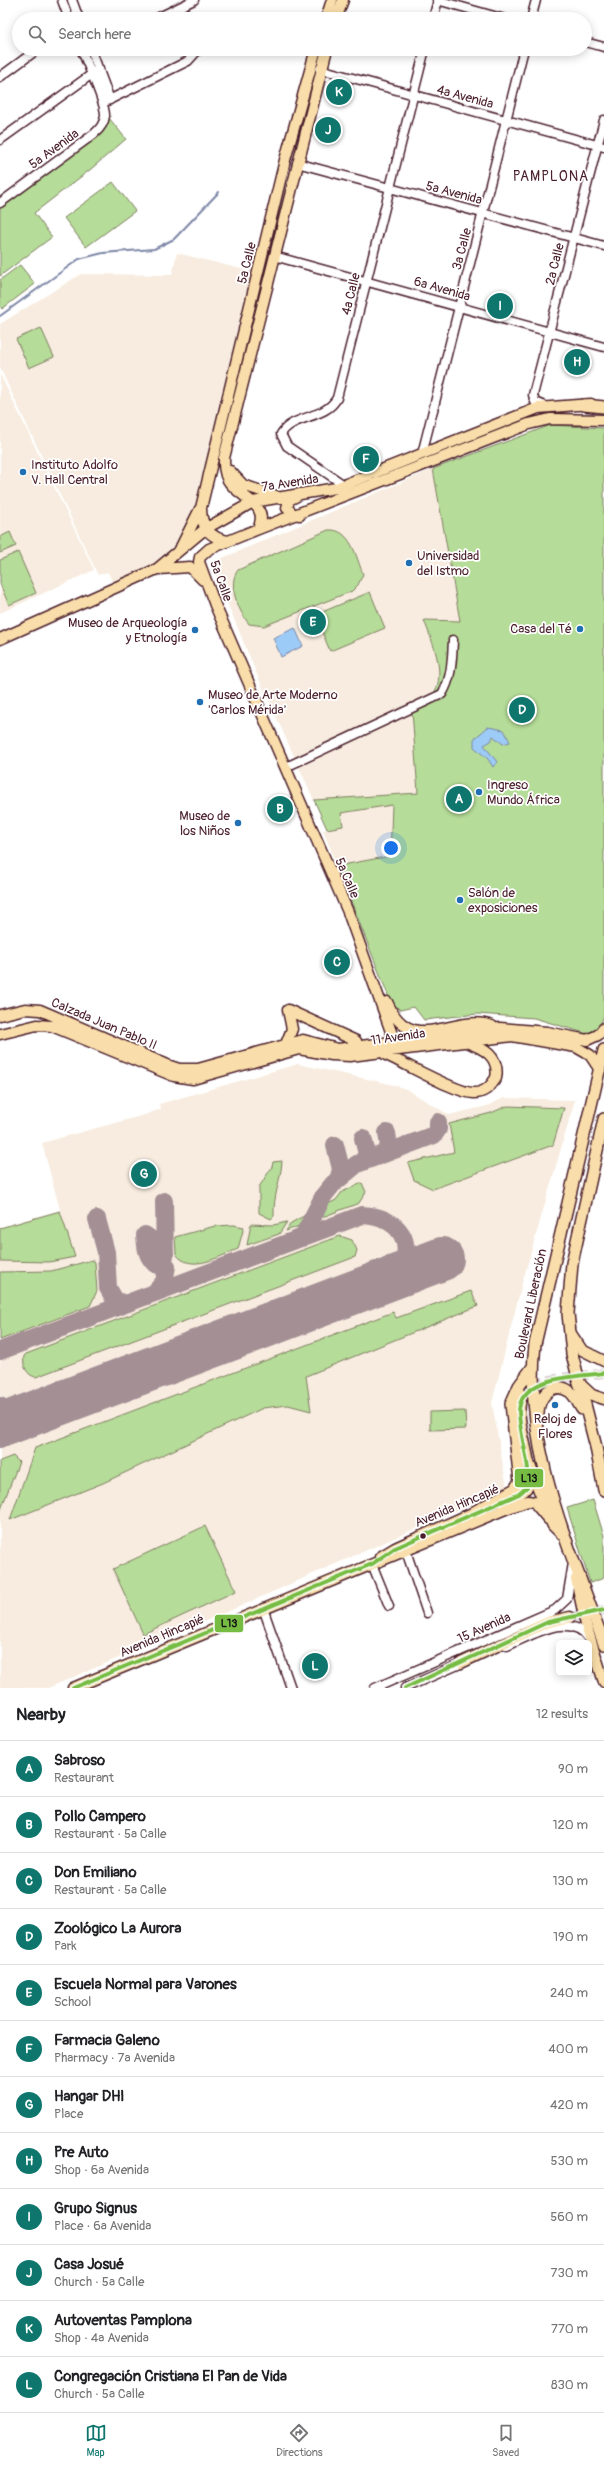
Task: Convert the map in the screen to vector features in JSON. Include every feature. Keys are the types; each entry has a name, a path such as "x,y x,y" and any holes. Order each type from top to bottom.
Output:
{"highway":[{"path":"584,405 604,407"},
{"name":"Boulevard Liberación","path":"604,1050 535,1344 532,1368 532,1394 538,1437 564,1536 604,1644"},
{"path":"604,1118 572,1263 568,1294 569,1329 578,1381 596,1447 604,1490"},
{"path":"474,1512 513,1490 519,1483 520,1475 511,1404 519,1386 532,1368"},
{"path":"538,1437 539,1404 542,1397 548,1390 558,1388 570,1392 588,1418"},
{"path":"527,1459 553,1526 564,1536"}],"main road":[{"path":"328,12 332,0"},
{"path":"339,12 343,0"},
{"name":"5a Calle","path":"228,541 219,540 205,529 201,519 201,508 285,160 314,56"},
{"name":"5a Calle","path":"258,529 262,515 253,502 228,480 224,469 224,458 320,69 325,56"},
{"name":"7a Avenida","path":"0,639 157,569 205,529 253,502 283,498 344,485 517,415 546,407 604,403"},
{"name":"7a Avenida","path":"228,541 529,424 550,419 604,420"},
{"path":"224,458 235,478 243,485 283,498"},
{"path":"298,495 287,504 289,511 300,514"},
{"path":"178,552 201,508"},
{"name":"5a Calle","path":"228,541 209,549 200,557 199,562 216,605 348,912 393,1037"},
{"path":"157,569 178,567 194,569 201,576 216,605"},
{"path":"348,912 359,931 390,1010 402,1025 417,1031 478,1024 500,1028"},
{"name":"Calzada Juan Pablo II","path":"0,1015 25,1009 40,1010 170,1066 179,1069 198,1069"},
{"path":"286,1044 292,1029 288,1010 356,1041"},
{"name":"Calzada Juan Pablo II","path":"0,1034 37,1025 52,1026 174,1076 193,1079"},
{"name":"11 Avenida","path":"198,1069 303,1040 338,1049 500,1028 547,1032 586,1040 598,1035 604,1028"},
{"name":"11 Avenida","path":"193,1079 299,1049 332,1056 350,1056 512,1036 576,1047 590,1055 600,1070"},
{"path":"386,1055 466,1092 474,1094 487,1089 496,1078 495,1062 484,1050 464,1041"},
{"path":"403,1053 420,1071"},
{"path":"569,1329 582,1350 604,1360"},
{"path":"578,1381 592,1395 604,1399"},
{"name":"Avenida Hincapié","path":"372,1564 395,1548 524,1491 528,1482 527,1459 518,1411 523,1395"},
{"path":"596,1447 604,1472"},
{"name":"Avenida Hincapié","path":"75,1688 263,1608 406,1551 494,1513 528,1501 538,1505 553,1526"},
{"name":"Boulevard Liberación","path":"573,1563 591,1640"},
{"path":"461,1663 548,1622 570,1617"},
{"name":"Boulevard Liberación","path":"592,1645 604,1682"}],"street":[{"path":"62,0 67,12"},
{"path":"72,0 77,12"},
{"path":"169,12 194,0"},
{"path":"435,12 438,0 480,12"},
{"path":"533,12 536,0"},
{"path":"592,44 604,47"},
{"path":"0,77 28,56"},
{"path":"85,56 91,74 106,101"},
{"path":"94,56 106,101"},
{"path":"106,101 188,60 192,56"},
{"name":"4a Calle","path":"344,485 287,446 281,434 284,428 325,411 333,405 367,281 412,95 423,56"},
{"name":"3a Calle","path":"422,454 458,307 484,213 522,56"},
{"path":"0,140 99,69"},
{"name":"4a Avenida","path":"320,69 601,146"},
{"name":"5a Avenida","path":"0,203 94,134 102,126 105,115 106,101"},
{"name":"2a Calle","path":"546,407 534,402 533,395 551,332 574,238 601,146 604,120"},
{"name":"5a Avenida","path":"297,163 604,246"},
{"name":"6a Avenida","path":"274,256 604,347"},
{"path":"286,767 442,694 448,684 452,660 452,640"},
{"path":"406,1551 427,1613"},
{"name":"15 Avenida","path":"375,1688 555,1610 567,1599 573,1563"},
{"path":"372,1564 389,1606"},
{"path":"263,1608 290,1688"},
{"name":"15 Avenida","path":"405,1688 461,1663 561,1626 576,1627 585,1634 589,1640"}],"shaded area":[{"path":"177,253 257,273 204,480 191,521 177,547 160,562 114,586 108,572 98,575 0,368 0,324 81,274 172,275"},
{"name":"Instituto Adolfo V. Hall Central","path":"0,374 94,570 0,613"},
{"path":"433,469 460,622 425,620 438,661 439,675 432,697 412,711 418,794 314,800 258,677 212,566 213,562"},
{"path":"392,804 390,856 337,866 323,830 342,826 340,813"},
{"path":"298,1064 406,1089 449,1115 487,1106 504,1098 575,1100 521,1287 492,1403 507,1488 243,1605 48,1688 0,1688 0,1227 60,1210 42,1143 144,1115 161,1109 159,1104"}],"green space":[{"path":"109,118 126,139 91,169 34,213 52,237 0,276 0,207 102,130"},
{"path":"113,182 135,211 86,247 64,218"},
{"path":"20,265 35,284 2,309 0,306 0,280"},
{"path":"41,328 54,357 29,368 16,339"},
{"path":"551,425 604,428 604,1015 600,1026 588,1034 534,1018 477,1014 424,1020 414,1007 400,1010 390,1000 337,866 390,856 392,805 341,813 343,826 327,829 314,800 418,793 412,711 432,696 437,687 439,678 437,658 424,620 460,621 433,469"},
{"path":"328,530 336,531 342,534 352,545 363,574 358,585 352,591 264,626 249,624 241,612 235,597 234,582 238,570"},
{"path":"10,532 16,546 0,553 0,537"},
{"path":"18,552 36,593 9,605 0,584 0,560"},
{"path":"370,592 385,628 330,651 315,615"},
{"path":"507,1106 564,1108 553,1145 433,1189 414,1180 408,1163 454,1152 449,1124 491,1113"},
{"path":"282,1161 274,1216 271,1219 259,1213 259,1187 272,1167 273,1162"},
{"path":"362,1183 366,1192 359,1203 286,1231 291,1223 336,1200 342,1192"},
{"path":"60,1211 75,1257 49,1262 0,1261 0,1228"},
{"path":"287,1222 279,1234 247,1245 251,1224 273,1225"},
{"path":"234,1225 244,1227 238,1249 206,1262 197,1263 189,1263 182,1260 176,1254 175,1237 215,1226"},
{"path":"340,1236 352,1240 357,1250 355,1257 36,1377 30,1375 26,1370 24,1356 26,1354"},
{"path":"92,1260 95,1262 97,1291 90,1306 0,1340 0,1272 51,1271"},
{"path":"471,1291 478,1306 306,1376 311,1411 288,1405 263,1408 103,1483 10,1520 35,1448 393,1312 396,1318"},
{"path":"465,1411 466,1429 430,1430 430,1412"},
{"path":"13,1456 19,1462 0,1512 0,1461"},
{"path":"593,1500 604,1536 604,1578 590,1583 567,1508"},
{"path":"205,1526 236,1591 143,1634 113,1569"}],"water":[{"path":"295,628 303,646 281,657 273,638"},
{"path":"488,727 504,730 510,742 503,744 493,736 491,741 484,745 497,762 493,767 488,759 474,747 474,739"}],"waterway":[{"path":"0,316 79,259 103,253 154,249 174,239 219,192"}],"taxiway":[{"path":"302,1238 324,1195 333,1184 357,1164 434,1135 438,1129 438,1122"},
{"path":"384,1154 389,1147 387,1133"},
{"path":"362,1162 367,1154 363,1138"},
{"path":"335,1145 341,1169 338,1180"},
{"path":"164,1201 165,1256"},
{"path":"0,1351 362,1215 375,1217 386,1221 402,1234 405,1243 405,1253 402,1265 396,1277"},
{"path":"97,1219 106,1252 108,1288 115,1300 125,1304"},
{"path":"155,1292 164,1282 167,1266 155,1264 152,1261 147,1251 145,1235 159,1245 164,1253"},
{"path":"0,1406 6,1415 15,1420"}],"runway":[{"path":"0,1426 442,1259"}],"tunnel":[{"path":"523,1395 531,1388 550,1380 604,1373"},
{"path":"570,1617 604,1610"}],"transit line":[{"name":"L13","path":"73,1688 372,1564 395,1548 519,1494 527,1487 529,1479 519,1413 521,1401 528,1391 551,1380 604,1373"},
{"name":"L13","path":"405,1688 548,1622 604,1610"}],"place":[{"name":"Autoventas Pamplona","path":"339,92"},
{"name":"Casa Josué","path":"328,130"},
{"name":"Grupo Signus","path":"500,306"},
{"name":"Pre Auto","path":"577,362"},
{"name":"Farmacia Galeno","path":"366,459"},
{"name":"Instituto Adolfo V. Hall Central","path":"23,472"},
{"name":"Universidad del Istmo","path":"409,563"},
{"name":"Escuela Normal para Varones","path":"313,622"},
{"name":"Casa del Té","path":"580,629"},
{"name":"Museo de Arqueología y Etnología","path":"195,630"},
{"name":"Museo de Arte Moderno 'Carlos Mérida'","path":"200,702"},
{"name":"Zoológico La Aurora","path":"522,710"},
{"name":"Ingreso Mundo África","path":"479,792"},
{"name":"Sabroso","path":"459,799"},
{"name":"Pollo Campero","path":"280,809"},
{"name":"Museo de los Niños","path":"238,823"},
{"name":"Salón de exposiciones","path":"460,900"},
{"name":"Don Emiliano","path":"337,962"},
{"name":"Hangar DHl","path":"144,1174"},
{"name":"Reloj de Flores","path":"555,1405"},
{"name":"Congregación Cristiana El Pan de Vida","path":"315,1666"}],"district":[{"name":"PAMPLONA","path":"551,176"}]}
